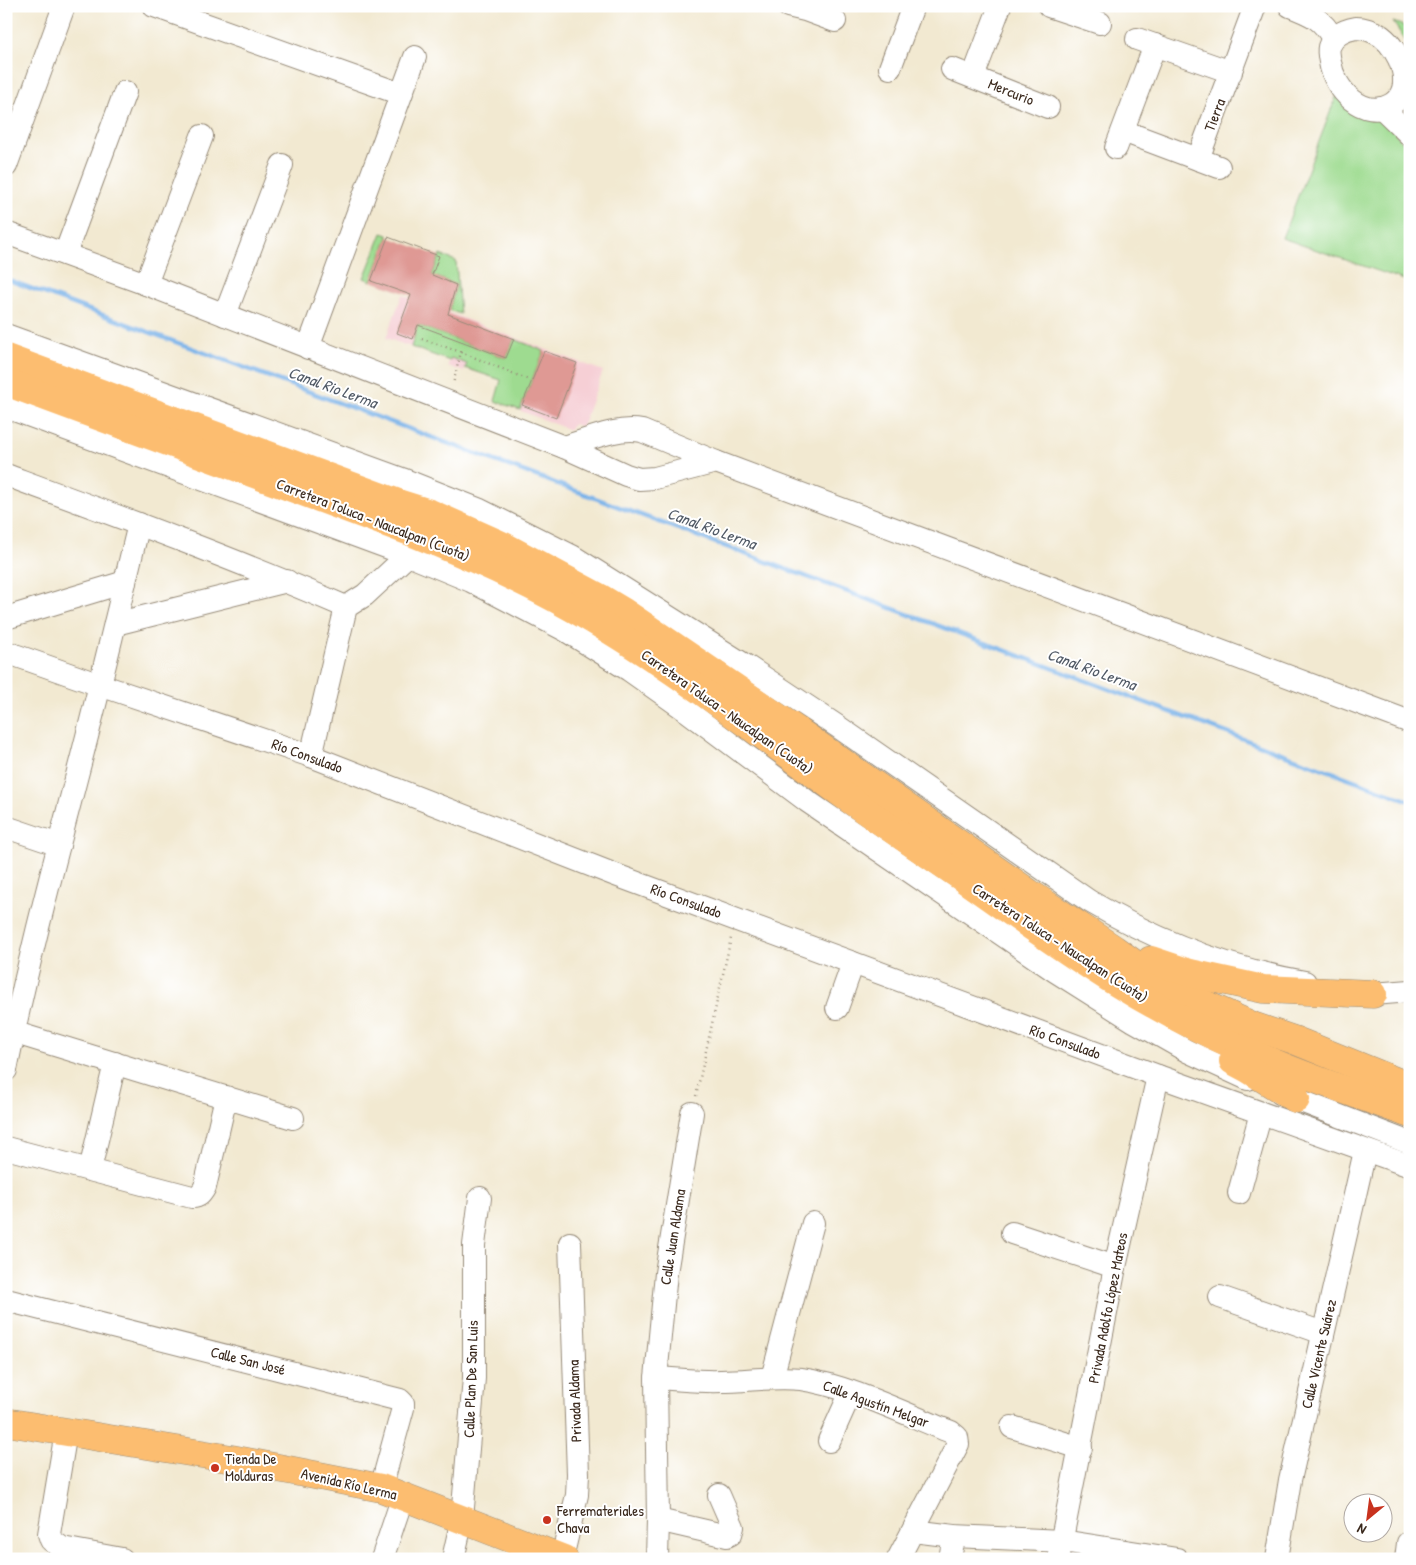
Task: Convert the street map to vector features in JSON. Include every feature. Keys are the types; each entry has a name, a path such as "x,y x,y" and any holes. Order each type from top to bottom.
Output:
{"main road":[{"name":"Carretera Toluca - Naucalpan (Cuota)","path":"6,358 398,503 430,513 532,560 599,597 643,625 1146,972 1202,1003 1253,1026 1294,1040 1410,1087"},
{"name":"Carretera Toluca - Naucalpan (Cuota)","path":"6,382 408,531 469,556 530,585 596,621 639,649 762,734 834,788 1073,954 1141,998 1199,1029 1290,1069 1410,1114"},
{"path":"1114,949 1190,972 1263,989 1373,994"},
{"path":"1073,954 1110,992 1163,1024 1248,1068 1296,1099"},
{"name":"Avenida Río Lerma","path":"6,1422 232,1459 392,1492 563,1558"}],"street":[{"path":"6,166 64,6"},
{"path":"154,6 401,94"},
{"path":"788,6 826,14"},
{"path":"890,68 912,6"},
{"name":"Mercurio","path":"973,77 1000,6"},
{"path":"1049,6 1100,23"},
{"name":"Tierra","path":"1231,72 1146,42 1119,140 1209,163 1231,72 1255,6"},
{"path":"1290,6 1312,14 1328,28 1333,40"},
{"path":"1356,28 1374,32 1380,36 1394,50 1400,60 1408,90 1392,104 1382,108 1359,105 1352,101 1344,93 1330,66 1329,47 1333,40 1347,30 1356,28"},
{"path":"308,348 414,57"},
{"name":"Mercurio","path":"952,69 1048,107"},
{"path":"65,254 126,92"},
{"path":"1382,108 1410,135"},
{"path":"146,284 202,136"},
{"path":"226,315 282,166"},
{"path":"6,233 146,284 564,446 626,475 639,479 655,478 716,462"},
{"path":"6,335 402,479 480,510 572,556 838,726 1090,901 1124,921 1189,949 1237,966 1298,981 1373,994 1410,992"},
{"path":"6,407 408,555 471,581 565,630 630,670 808,801 1055,971 1134,1021 1187,1050 1268,1089 1410,1143"},
{"path":"564,446 622,430 642,431 716,462 1410,722"},
{"path":"6,475 287,581 346,607"},
{"path":"6,1070 10,1032 100,685 139,524"},
{"path":"311,756 346,607 365,595 408,555"},
{"path":"115,624 287,581"},
{"path":"6,618 125,582"},
{"name":"Río Consulado","path":"6,652 311,756 735,920 1158,1076 1410,1166"},
{"path":"6,827 59,845"},
{"path":"837,1008 853,963"},
{"path":"10,1032 293,1118"},
{"path":"90,1170 115,1063"},
{"name":"Privada Adolfo López Mateos","path":"1060,1550 1115,1267 1158,1076"},
{"path":"6,1148 197,1197 205,1187 226,1097"},
{"path":"1239,1193 1261,1112"},
{"name":"Calle Juan Aldama","path":"657,1559 656,1378 666,1273 692,1113"},
{"name":"Calle Vicente Suárez","path":"1277,1559 1290,1480 1365,1151"},
{"name":"Calle Plan De San Luis","path":"453,1559 462,1519 474,1378 474,1244 480,1198"},
{"path":"772,1378 813,1223"},
{"path":"1012,1233 1115,1267"},
{"name":"Privada Aldama","path":"563,1558 577,1495 578,1474 570,1243"},
{"path":"1220,1297 1324,1333"},
{"name":"Calle San José","path":"6,1300 400,1400 403,1403 403,1408 392,1492"},
{"name":"Calle Agustín Melgar","path":"656,1378 720,1382 772,1378 799,1379 851,1392 951,1432 957,1437 958,1444 898,1559"},
{"path":"829,1442 851,1392"},
{"path":"1012,1427 1081,1448"},
{"path":"66,1432 49,1534 51,1540 62,1548 122,1559"},
{"path":"382,1559 392,1492"},
{"path":"658,1520 727,1536 733,1527 719,1495"},
{"path":"913,1531 954,1536 1015,1549 1060,1550 1166,1558"},
{"path":"950,1559 954,1536"}],"path":[{"path":"422,339 461,352 529,380"},
{"path":"448,402 461,352"},
{"path":"692,1113 735,920"}],"shaded area":[{"path":"402,295 603,371 582,427 573,424 570,430 495,401 501,380 465,368 464,372 448,366 449,361 386,338"}],"green space":[{"path":"1393,22 1410,28 1410,51 1409,46"},
{"path":"1336,97 1381,117 1410,150 1410,282 1282,238"},
{"path":"382,233 388,235 388,237 371,281 364,278"},
{"path":"440,255 456,261 460,314 449,310 456,285 432,275"},
{"path":"418,325 506,358 514,339 544,351 520,410 495,401 501,380 465,368 467,364 451,358 450,361 411,347"}],"building":[{"path":"388,237 439,256 432,275 456,285 448,314 514,339 506,358 418,325 413,339 397,333 411,295 371,281"},
{"path":"544,351 577,363 556,418 522,405"}],"waterway":[{"name":"Canal Rio Lerma","path":"6,279 1410,801"}],"place":[{"name":"Tienda De Molduras","path":"215,1468"},
{"name":"Ferremateriales Chava","path":"547,1520"}]}
